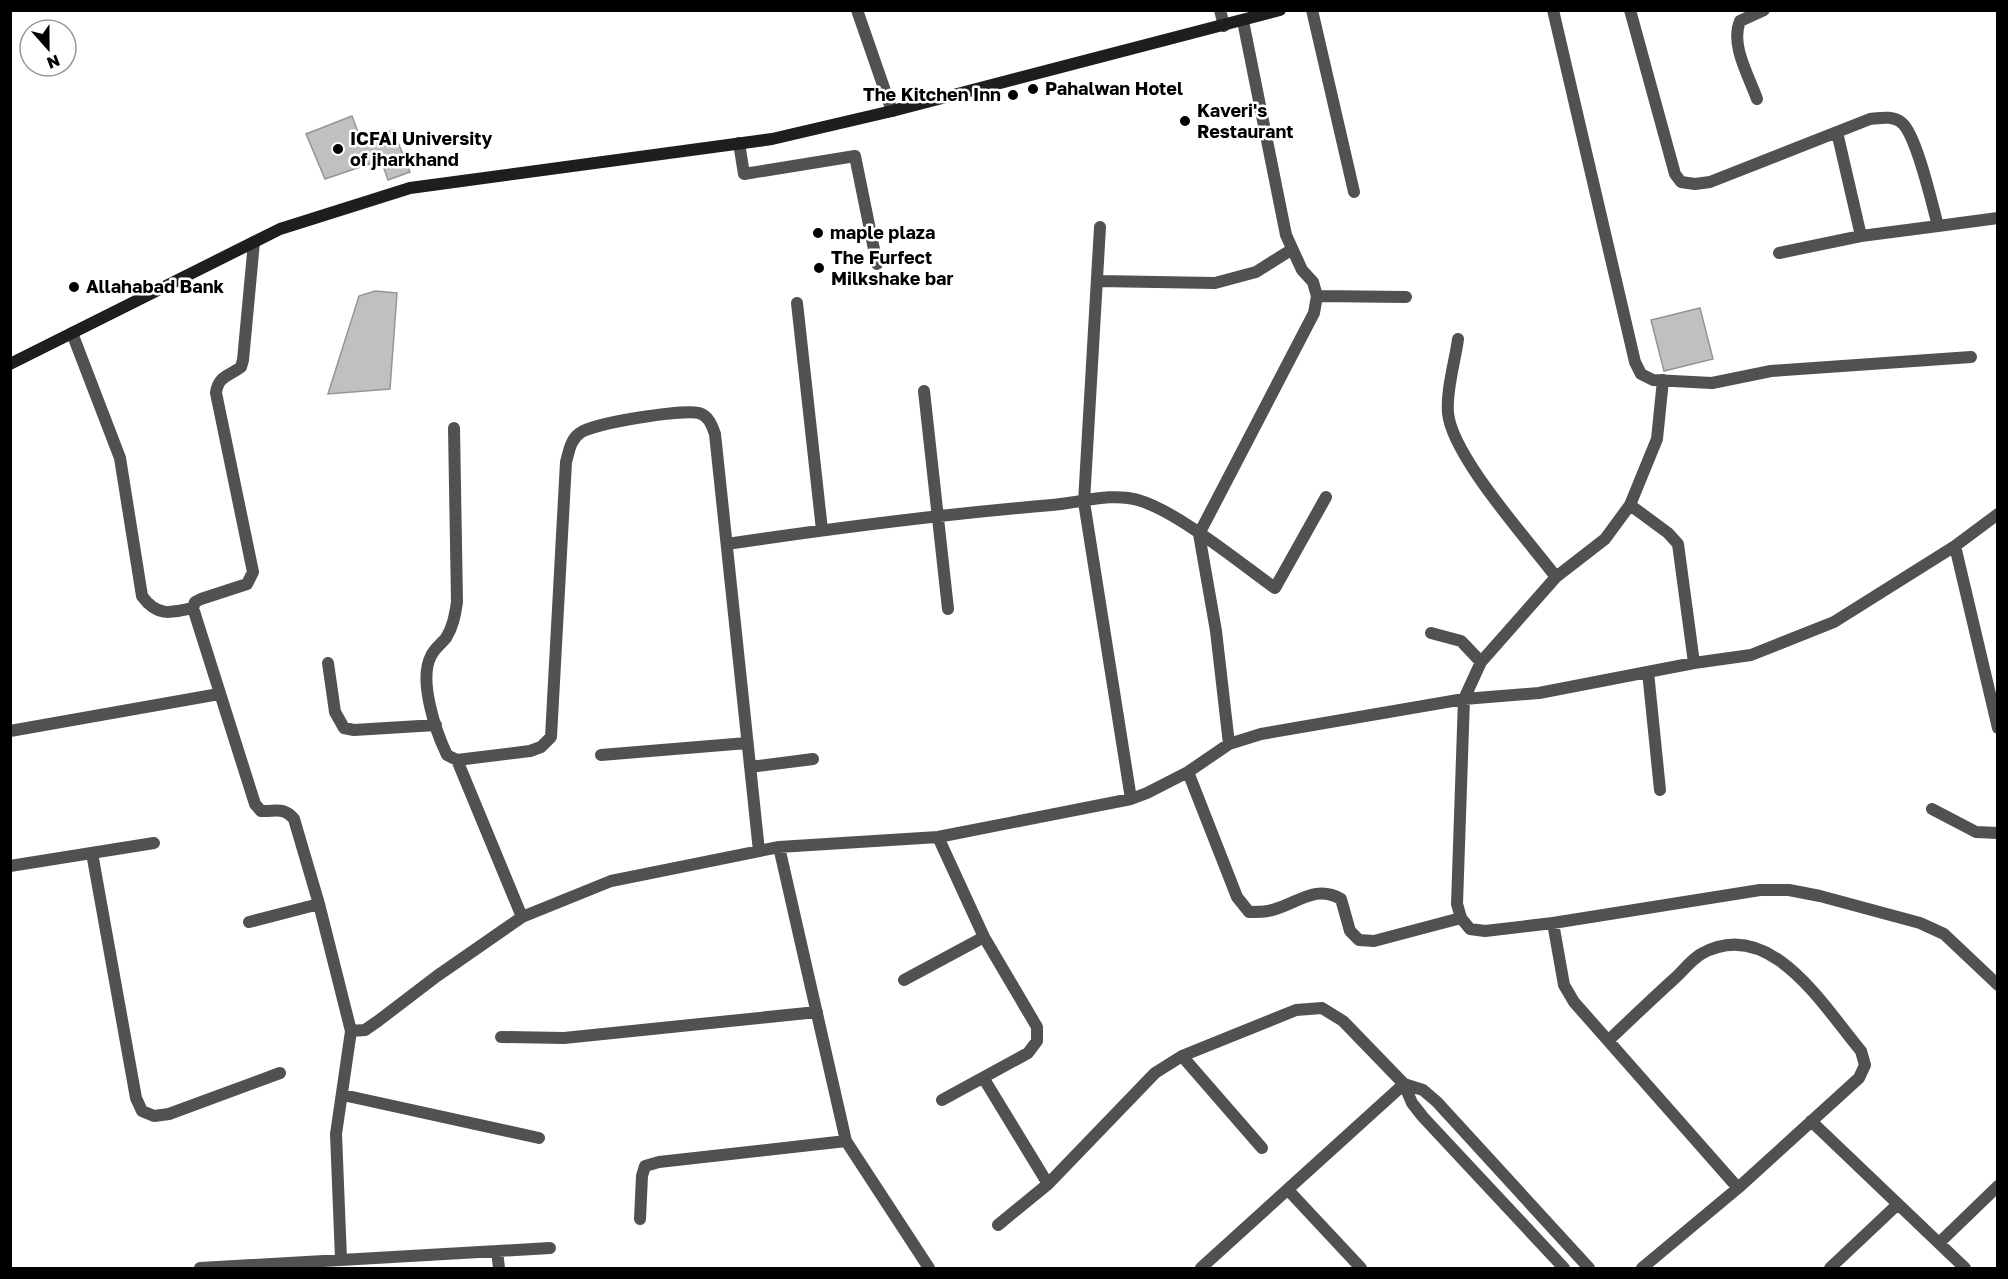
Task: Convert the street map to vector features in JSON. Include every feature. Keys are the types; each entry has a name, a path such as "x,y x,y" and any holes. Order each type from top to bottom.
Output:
{"street":[{"path":"857,10 892,111"},
{"path":"1220,10 1224,26"},
{"path":"10,364 280,229 342,207 410,188 772,139 892,111 1280,10"},
{"path":"1312,10 1354,192"},
{"path":"1553,10 1635,362 1641,374 1653,380 1712,382 1771,371 1971,357"},
{"path":"1630,10 1675,174 1681,182 1695,184 1710,182 1870,119 1889,118 1901,122 1911,135 1938,226"},
{"path":"1757,99 1737,41 1736,30 1740,21 1764,10"},
{"path":"1229,744 1216,632 1199,534 1314,313 1317,296 1313,282 1291,250 1244,21"},
{"path":"1837,132 1862,236"},
{"path":"739,143 744,174 855,156 877,264"},
{"path":"1779,253 1862,236 1998,218"},
{"path":"1100,227 1084,502 1131,799"},
{"path":"254,242 243,360 241,367 217,383 216,393 253,572 247,584 201,599 195,602 193,608 255,804 261,811 279,809 288,811 294,819 319,904 351,1031 336,1134 340,1259"},
{"path":"1097,281 1215,283 1238,279 1256,272 1291,250"},
{"path":"1317,296 1407,297"},
{"path":"797,303 822,530"},
{"path":"72,333 120,458 142,596 158,612 167,614 193,608"},
{"path":"1458,339 1448,411 1452,431 1464,455 1556,577"},
{"path":"1663,380 1657,439 1630,505 1605,539 1556,577 1482,662 1464,699 1457,904 1461,918 1470,929 1485,931 1553,923 1760,890 1789,890 1920,923 1944,934 1998,985"},
{"path":"924,391 948,609"},
{"path":"454,428 457,603 453,625 431,656 426,671 428,692 436,725 447,756 457,760 530,751 541,747 551,737 566,462 570,445 578,434 595,426 685,412 702,413 711,422 716,434 759,851"},
{"path":"727,544 938,515 1118,497 1149,503 1199,534 1275,588 1326,497"},
{"path":"1630,505 1668,533 1678,544 1694,663"},
{"path":"351,1031 365,1030 436,976 522,917 611,881 779,847 938,837 1131,799 1188,772 1229,744 1261,734 1464,699 1539,693 1694,663 1751,656 1834,622 1955,546 1998,514"},
{"path":"1955,546 1998,728"},
{"path":"1431,633 1461,641 1482,662"},
{"path":"328,663 335,712 344,728 354,730 436,725"},
{"path":"1648,672 1660,790"},
{"path":"10,731 219,694"},
{"path":"601,755 747,743"},
{"path":"750,767 813,759"},
{"path":"457,760 522,917"},
{"path":"1188,772 1237,897 1249,912 1269,911 1311,894 1330,893 1341,899 1350,931 1359,940 1374,941 1461,918"},
{"path":"1932,809 1976,832 1998,834"},
{"path":"938,837 984,937 1037,1027 1037,1041 1028,1053 942,1100"},
{"path":"10,866 154,843"},
{"path":"779,847 846,1141 929,1269"},
{"path":"92,853 136,1098 142,1112 154,1116 169,1114 280,1073"},
{"path":"249,922 319,904"},
{"path":"1553,923 1564,985 1574,1002 1610,1039 1738,1188"},
{"path":"904,980 984,937"},
{"path":"1610,1039 1700,954 1730,944 1764,950 1789,967 1862,1051 1865,1065 1859,1078 1738,1188 1642,1269"},
{"path":"998,1225 1048,1184 1155,1073 1182,1056 1296,1010 1322,1008 1343,1021 1404,1084 1412,1103 1424,1117 1564,1269"},
{"path":"501,1037 564,1038 817,1012"},
{"path":"1182,1056 1262,1148"},
{"path":"984,1079 1048,1184"},
{"path":"1202,1269 1404,1084"},
{"path":"1404,1084 1423,1090 1437,1102 1588,1269"},
{"path":"343,1095 539,1138"},
{"path":"1811,1121 1965,1269"},
{"path":"640,1219 642,1176 645,1166 659,1162 846,1141"},
{"path":"1939,1243 1998,1186"},
{"path":"1289,1191 1360,1269"},
{"path":"1830,1269 1898,1204"},
{"path":"200,1269 550,1248"},
{"path":"497,1251 498,1269"}],"building":[{"name":"ICFAI University of jharkhand","path":"352,116 362,143 393,130 410,172 388,180 381,160 325,179 306,134"},
{"path":"375,291 397,293 390,389 328,394 359,296"},
{"path":"1700,308 1713,359 1664,371 1651,320"}],"place":[{"name":"Pahalwan Hotel","path":"1033,89"},
{"name":"The Kitchen Inn","path":"1013,95"},
{"name":"Kaveri's Restaurant","path":"1185,121"},
{"name":"ICFAI University of jharkhand","path":"338,149"},
{"name":"maple plaza","path":"818,233"},
{"name":"The Furfect Milkshake bar","path":"819,268"},
{"name":"Allahabad Bank","path":"74,287"}]}
